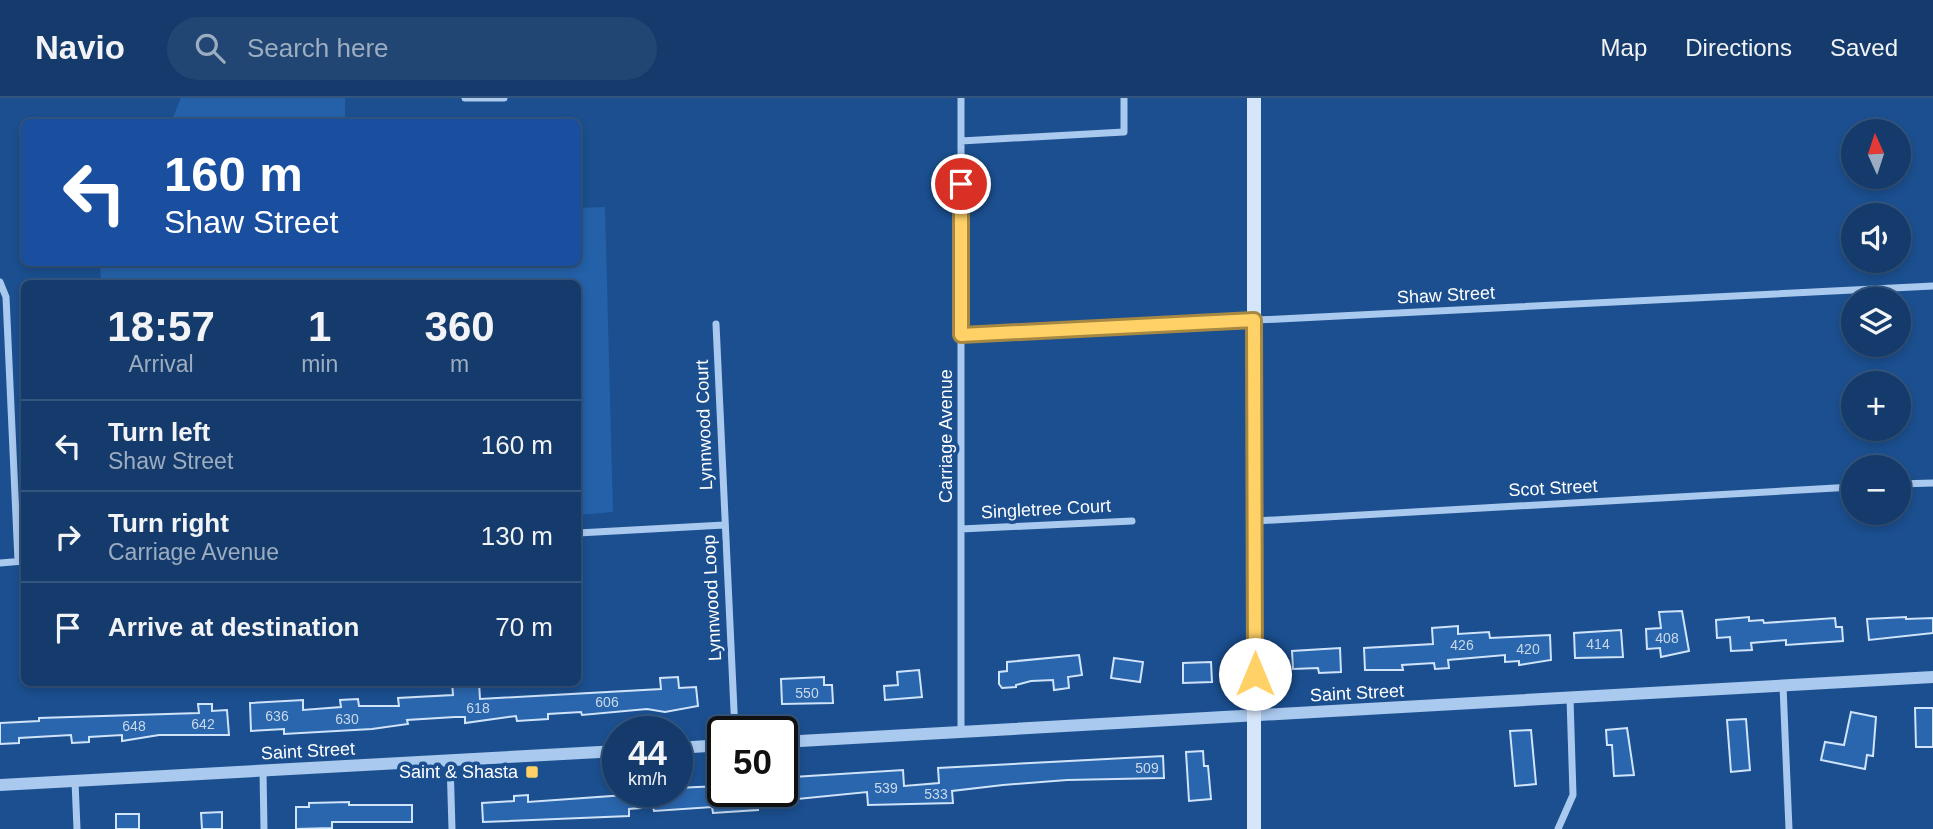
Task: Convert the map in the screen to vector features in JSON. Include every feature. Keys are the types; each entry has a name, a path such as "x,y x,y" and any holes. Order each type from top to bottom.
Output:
{"main road":[{"path":"1254,98 1254,829"}],"street":[{"path":"466,98 504,98"},
{"name":"Carriage Avenue","path":"961,98 961,731"},
{"path":"961,141 1124,132 1124,98"},
{"path":"0,282 6,297 21,561 0,563"},
{"name":"Shaw Street","path":"961,335 1933,286"},
{"name":"Lynnwood Court","path":"716,324 724,526"},
{"path":"0,372 10,372"},
{"path":"1911,484 1933,482"},
{"name":"Scot Street","path":"1255,521 1841,488"},
{"name":"Singletree Court","path":"961,529 1132,521"},
{"name":"Lynnwood Loop","path":"581,533 724,526 734,716"},
{"name":"Saint Street","path":"798,741 1933,677"},
{"path":"1783,686 1789,829"},
{"path":"1558,829 1573,795 1570,698"},
{"name":"Saint Street","path":"0,785 602,752"},
{"path":"450,761 453,829"},
{"path":"263,771 264,829"},
{"path":"75,781 77,829"}],"shaded area":[{"path":"181,98 345,98 345,119 172,119"},
{"path":"605,207 613,512 581,515 581,280 101,280 100,266 581,266 581,208"}],"building":[{"path":"1682,611 1689,651 1661,657 1660,648 1647,649 1646,629 1661,628 1659,612"},
{"path":"1749,617 1749,621 1763,620 1764,623 1835,618 1836,627 1842,627 1843,641 1786,645 1786,640 1751,643 1752,650 1731,651 1730,637 1717,638 1716,620"},
{"path":"1933,618 1933,633 1869,640 1867,619"},
{"path":"1458,626 1458,634 1489,632 1490,638 1550,635 1551,660 1519,665 1519,661 1505,662 1505,655 1448,660 1449,668 1435,669 1434,663 1402,665 1403,670 1365,670 1364,648 1433,644 1432,628"},
{"path":"1621,630 1623,657 1575,658 1574,633"},
{"path":"1340,648 1341,672 1319,673 1318,668 1293,669 1292,651"},
{"path":"1079,655 1082,675 1068,677 1069,688 1054,690 1053,680 1031,681 1016,687 1002,688 999,684 999,672 1007,671 1007,662"},
{"path":"1114,658 1143,662 1140,682 1111,678"},
{"path":"1211,662 1212,682 1183,683 1183,663"},
{"path":"919,670 922,697 885,700 884,686 898,685 897,672"},
{"path":"678,677 679,688 696,687 698,706 665,712 647,709 582,715 581,712 548,714 548,719 517,721 516,716 465,723 465,717 455,717 407,720 408,724 372,729 284,734 284,729 251,731 250,703 303,700 303,710 341,707 340,700 358,699 359,706 399,706 398,698 453,695 452,686 479,686 480,699 661,689 660,678"},
{"path":"824,677 824,685 832,685 833,703 782,704 781,679"},
{"path":"198,704 212,704 212,711 227,710 229,735 159,735 122,741 122,735 89,737 89,742 72,743 71,735 19,738 19,743 0,744 0,723 39,721 39,718 199,713"},
{"path":"1915,708 1933,708 1933,747 1916,747"},
{"path":"1851,712 1876,717 1873,756 1867,755 1865,769 1821,760 1825,742 1844,745"},
{"path":"1746,719 1750,770 1731,772 1727,720"},
{"path":"1627,728 1634,775 1614,776 1612,745 1607,745 1606,730"},
{"path":"1531,730 1536,784 1515,786 1510,731"},
{"path":"1203,751 1204,766 1208,766 1211,799 1189,801 1186,752"},
{"path":"1163,756 1164,778 1067,780 952,791 953,803 868,805 867,792 798,799 798,777 903,770 904,786 939,783 938,768"},
{"path":"693,787 707,787 707,807 712,807 654,811 653,807 693,807"},
{"path":"528,795 528,802 602,797 602,807 653,807 629,809 629,816 483,822 482,803 514,801 514,796"},
{"path":"349,802 349,805 412,805 412,822 332,822 332,828 296,829 296,807 309,807 309,803"},
{"path":"712,807 758,807 758,810 713,813"},
{"path":"222,812 222,829 202,829 201,813"},
{"path":"116,814 139,814 139,829 116,829"}],"place":[{"name":"Saint & Shasta","path":"532,772"}],"route":[{"path":"961,184 961,335 1254,320 1255,674"}]}
